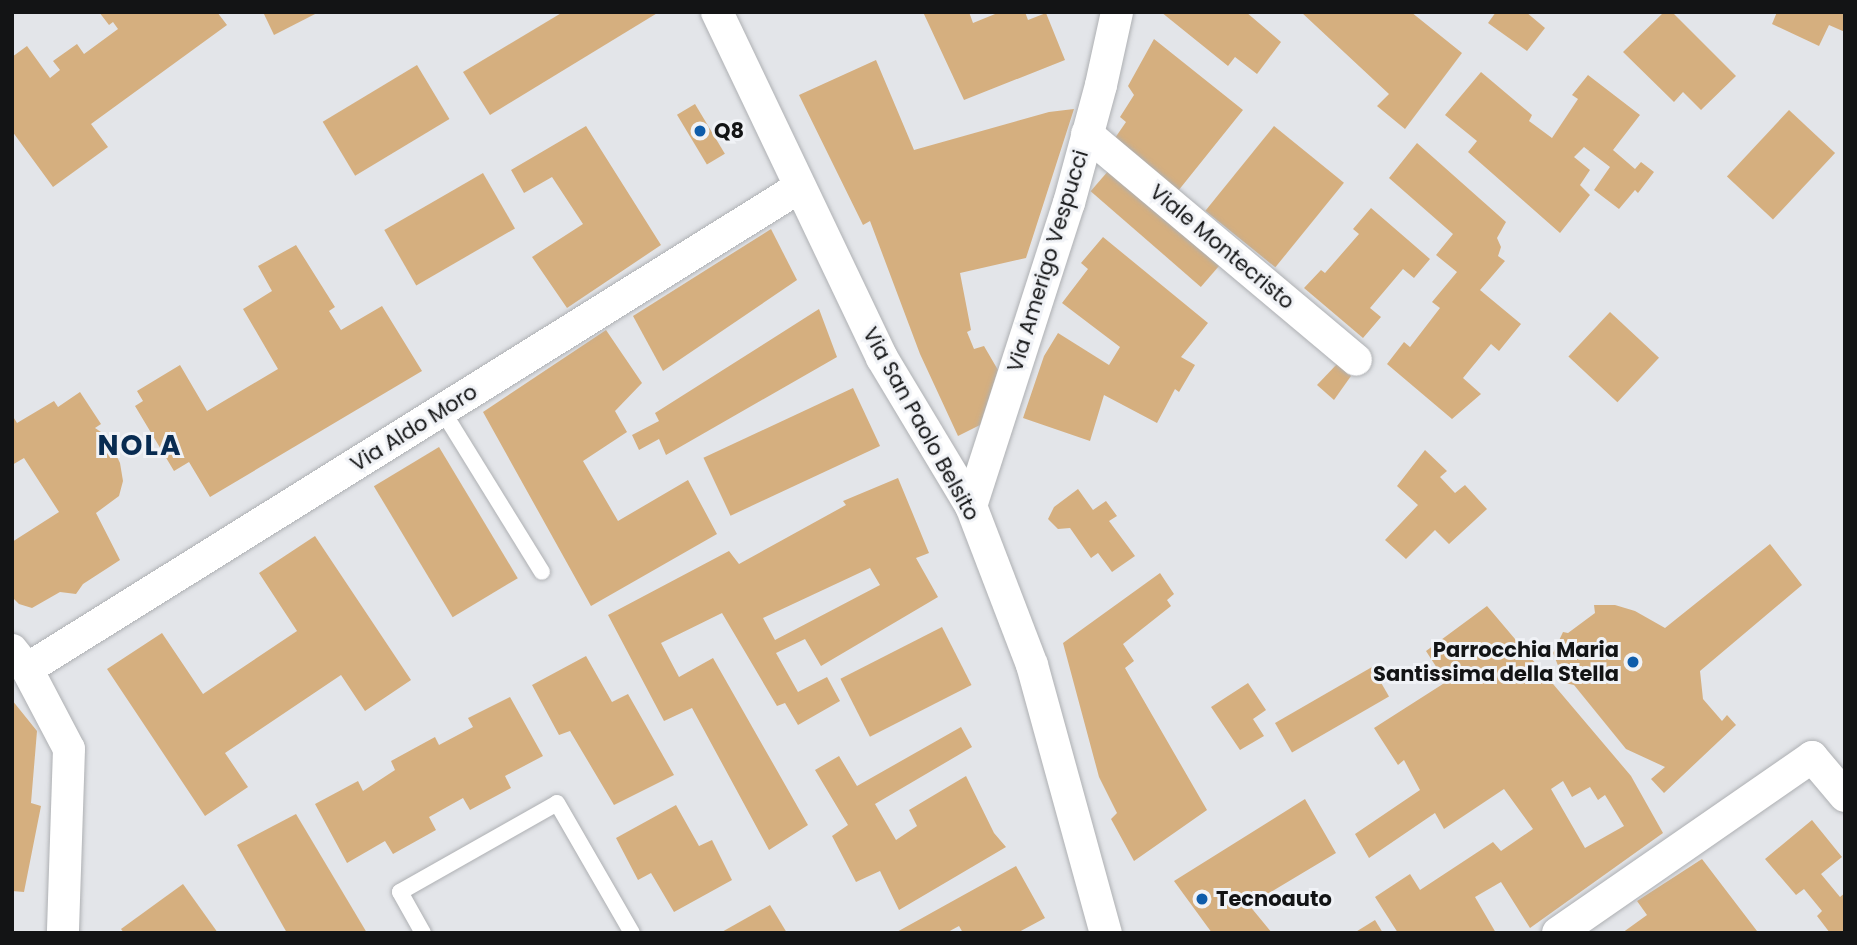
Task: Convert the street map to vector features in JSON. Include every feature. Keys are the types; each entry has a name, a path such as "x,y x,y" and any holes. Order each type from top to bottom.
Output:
{"street":[{"name":"Via San Paolo Belsito","path":"718,12 882,358 971,506 1032,665 1106,933"},
{"name":"Via Amerigo Vespucci","path":"971,506 1069,203 1117,12"},
{"name":"Viale Montecristo","path":"1087,134 1356,360"},
{"name":"Via Aldo Moro","path":"20,660 442,410 800,187"},
{"path":"20,660 69,749 63,933"},
{"path":"1558,933 1812,757 1845,796"}],"lane":[{"path":"442,410 542,572"},
{"path":"423,933 400,892 558,803 632,933"}],"building":[{"path":"99,12 217,12 227,25 91,124 108,147 53,187 12,131 12,57 27,46 50,78 60,70 53,61 77,44 84,54 118,29 113,22 109,25"},
{"path":"263,12 319,12 274,35"},
{"path":"563,12 659,12 490,115 463,72"},
{"path":"923,12 969,12 973,23 1000,12 1025,12 1028,20 1046,13 1065,60 964,100"},
{"path":"1161,12 1246,12 1281,42 1257,74 1235,57 1228,66"},
{"path":"1301,12 1411,12 1462,53 1405,129 1377,106 1389,94"},
{"path":"1496,12 1526,12 1545,28 1527,51 1488,23"},
{"path":"1664,12 1672,12 1736,76 1701,110 1683,92 1674,102 1623,52"},
{"path":"1777,12 1845,12 1845,32 1829,25 1819,46 1772,24"},
{"path":"1154,39 1243,110 1178,191 1115,138 1126,122 1120,117 1134,95 1128,86"},
{"path":"876,60 914,150 1049,112 1074,109 1026,258 960,273 971,330 967,332 974,349 984,346 998,370 980,425 958,436 920,354 870,221 863,225 799,95"},
{"path":"417,65 449,119 355,176 323,122"},
{"path":"1481,72 1532,115 1529,121 1552,138 1578,99 1572,95 1588,75 1640,115 1613,150 1635,169 1641,162 1654,172 1638,193 1635,190 1619,209 1594,190 1610,167 1584,147 1574,157 1590,170 1580,185 1590,195 1560,233 1468,152 1477,141 1445,115"},
{"path":"695,104 725,154 707,165 677,115"},
{"path":"1789,110 1835,153 1773,220 1727,177"},
{"path":"586,126 661,245 567,308 532,257 583,224 552,177 524,193 511,170"},
{"path":"1274,126 1344,183 1275,267 1205,211"},
{"path":"1417,143 1506,222 1497,238 1501,247 1498,256 1505,261 1480,290 1521,324 1499,351 1491,344 1463,378 1481,394 1452,419 1387,364 1404,342 1410,347 1440,308 1432,302 1457,272 1436,255 1453,234 1389,178"},
{"path":"1109,170 1219,266 1201,287 1091,191"},
{"path":"483,173 515,228 416,285 384,230"},
{"path":"1371,208 1430,259 1414,278 1403,269 1370,308 1381,317 1363,338 1304,288 1321,270 1325,273 1359,234 1353,229"},
{"path":"771,229 797,280 663,371 633,316"},
{"path":"1103,237 1208,323 1181,357 1195,365 1179,392 1175,389 1157,423 1104,395 1090,441 1023,418 1044,356 1058,333 1109,365 1120,347 1062,303 1088,269 1081,263"},
{"path":"296,245 335,307 329,311 341,330 382,306 422,371 210,497 189,462 174,471 135,406 143,401 137,391 180,365 207,411 278,369 243,309 272,291 258,266"},
{"path":"819,309 837,357 666,455 659,439 639,450 632,435 659,421 655,413"},
{"path":"1610,312 1659,358 1617,402 1568,357"},
{"path":"606,330 642,383 615,411 627,432 583,461 618,521 688,480 717,534 591,606 483,412"},
{"path":"1337,364 1351,376 1334,400 1317,385"},
{"path":"853,388 880,446 731,516 703,458"},
{"path":"80,392 101,424 95,428 107,436 120,463 123,481 119,496 96,513 120,560 83,584 76,594 60,592 32,608 19,604 12,597 12,542 59,512 24,458 12,465 12,415 17,423 54,401 58,407"},
{"path":"439,447 518,578 453,617 374,486"},
{"path":"1425,450 1447,471 1440,477 1455,493 1465,485 1487,509 1449,544 1435,530 1406,559 1385,540 1418,505 1397,486"},
{"path":"898,478 929,553 916,558 938,597 821,666 805,639 776,653 798,692 827,677 840,701 798,725 785,703 777,706 722,613 661,643 679,677 713,658 808,825 769,850 692,708 664,721 608,615 729,551 739,564 846,505 843,501","holes":["870,568 880,585 775,640 763,618"]},
{"path":"1078,489 1093,510 1106,501 1117,516 1109,521 1135,556 1112,572 1098,553 1091,558 1070,528 1058,529 1048,519 1054,507"},
{"path":"315,536 411,680 365,711 341,675 225,753 248,787 205,816 107,669 162,633 203,694 297,631 259,573"},
{"name":"Parrocchia Maria Santissima della Stella","path":"1770,544 1802,585 1700,671 1703,699 1722,721 1727,715 1736,725 1664,793 1651,779 1665,767 1626,749 1574,685 1565,683 1553,653 1563,632 1568,633 1595,613 1594,605 1615,605 1635,611 1665,628"},
{"path":"1160,573 1174,594 1167,600 1171,606 1123,644 1134,661 1125,668 1207,810 1134,861 1111,819 1117,813 1099,777 1063,643"},
{"path":"1487,606 1631,776 1663,833 1530,928 1501,882 1475,897 1496,933 1398,933 1375,897 1410,874 1420,890 1493,842 1501,851 1533,829 1504,789 1444,829 1435,813 1369,858 1355,834 1420,790 1404,760 1398,765 1374,728 1446,682 1426,651","holes":["1563,781 1572,797 1590,787 1598,800 1605,795 1624,826 1585,848 1551,789"]},
{"path":"942,627 972,685 870,737 840,679"},
{"path":"586,656 612,702 628,694 674,775 614,805 570,731 559,735 532,685"},
{"path":"1372,667 1389,696 1292,752 1275,723"},
{"path":"1248,683 1266,710 1253,719 1264,736 1240,750 1211,707"},
{"path":"510,697 543,756 505,776 511,788 470,810 463,798 429,817 436,830 393,854 385,841 347,863 315,804 358,781 363,791 395,770 391,761 435,737 439,745 473,727 468,718"},
{"path":"12,700 37,731 31,803 41,806 24,892 12,891"},
{"path":"961,727 972,747 875,804 896,840 917,826 909,810 966,776 994,833 1006,847 899,910 880,871 856,882 832,836 848,825 815,770 839,756 857,786"},
{"path":"1305,799 1336,853 1249,905 1272,933 1212,933 1174,881"},
{"path":"676,805 699,846 712,840 732,880 674,912 651,873 638,880 616,838"},
{"path":"296,814 367,933 287,933 237,845"},
{"path":"1812,820 1842,857 1821,874 1840,897 1845,893 1845,933 1830,933 1817,916 1822,911 1804,889 1796,895 1765,859"},
{"path":"1702,859 1757,931 1622,933 1647,915 1637,901"},
{"path":"1016,866 1045,918 1017,933 963,933 959,926 946,933 895,933"},
{"path":"183,884 218,933 124,933 121,929"},
{"path":"770,905 787,933 720,933"},
{"path":"1375,920 1383,933 1354,933"}],"place":[{"name":"Q8","path":"700,131"},
{"name":"Parrocchia Maria Santissima della Stella","path":"1633,662"},
{"name":"Tecnoauto","path":"1202,899"}],"district":[{"name":"NOLA","path":"140,446"}]}
